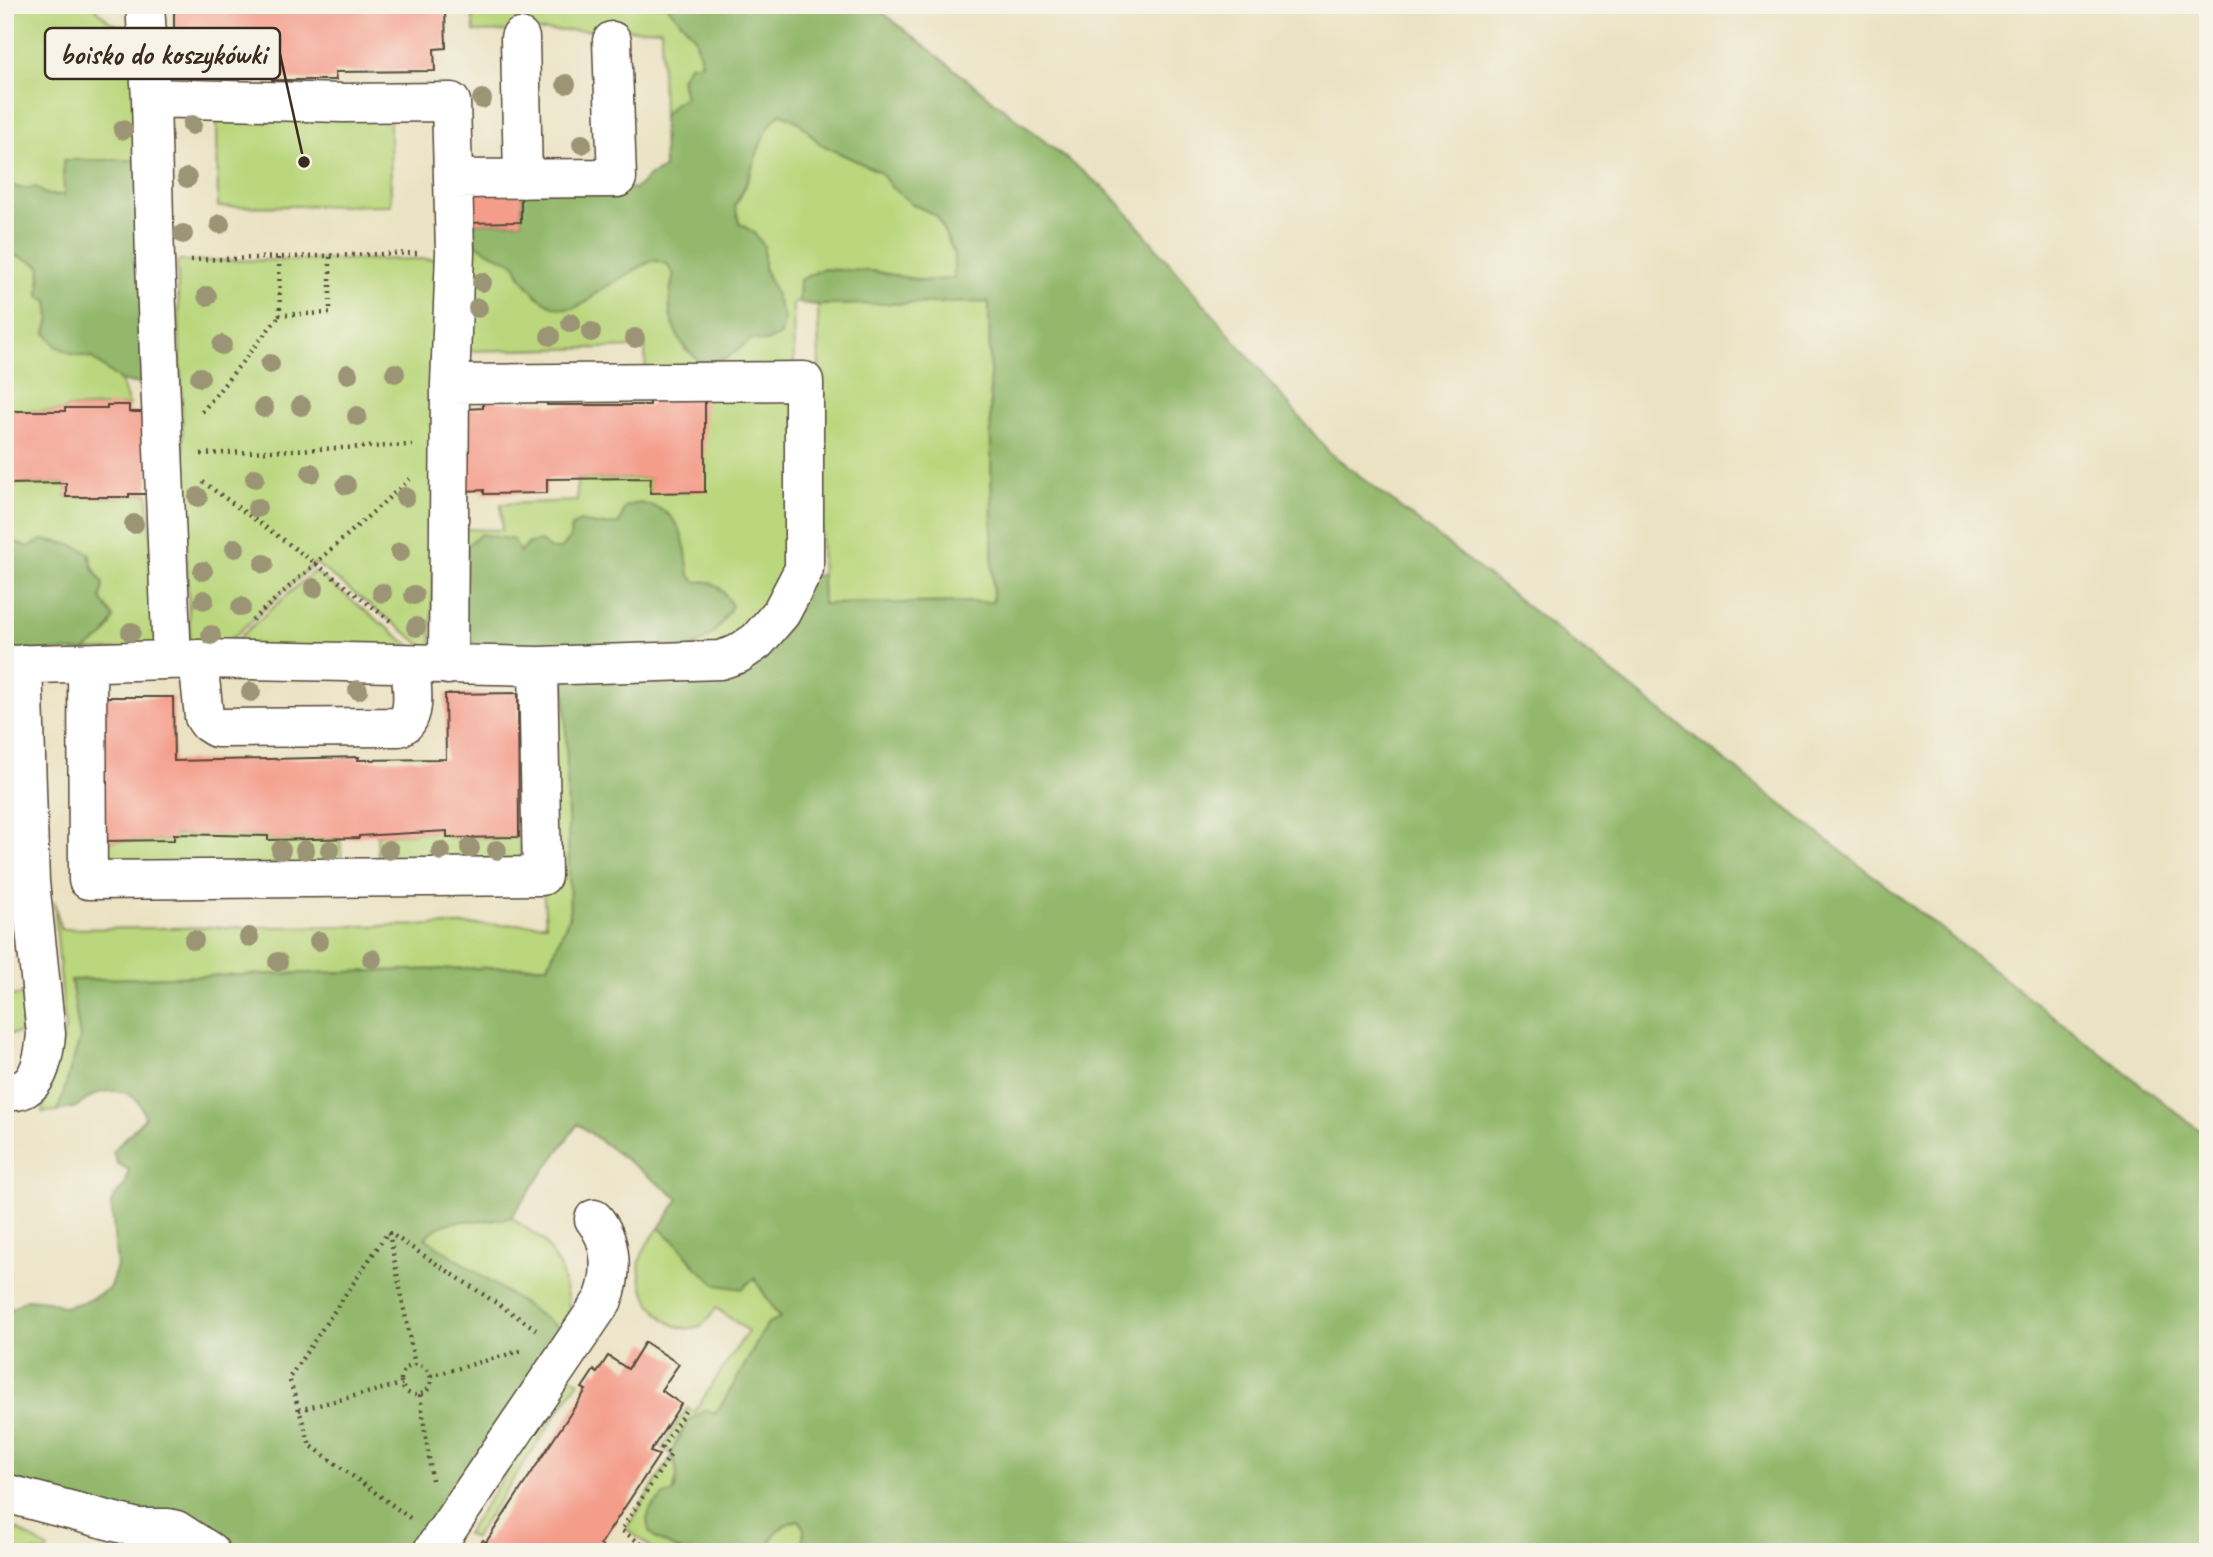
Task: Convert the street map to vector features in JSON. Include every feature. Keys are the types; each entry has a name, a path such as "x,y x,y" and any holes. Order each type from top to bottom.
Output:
{"street":[{"path":"145,5 165,456 193,659 204,717 216,728 400,727 407,724 411,716 410,664"},
{"path":"520,38 523,179"},
{"path":"453,179 617,178 612,41"},
{"path":"151,98 343,103 451,102 455,252 450,384 448,665"},
{"path":"5,1090 18,1092 30,1086 44,1052 46,1034 30,883 14,664 193,659 538,666 720,660 738,654 757,641 781,613 804,569 804,381 450,384"},
{"path":"87,663 88,880 542,876 538,666"},
{"path":"437,1546 603,1300 608,1280 609,1251 603,1231 594,1219"},
{"path":"5,1493 138,1528 176,1530 209,1552"}],"path":[{"path":"155,261 455,252"},
{"path":"280,315 330,313 330,256"},
{"path":"279,258 280,315 165,456 315,563 399,628"},
{"path":"228,453 416,445"},
{"path":"193,659 315,563 420,470"},
{"path":"388,1232 289,1378 310,1445 437,1546"},
{"path":"388,1232 544,1334"},
{"path":"388,1232 415,1365"},
{"path":"430,1376 530,1348"},
{"path":"402,1384 405,1370 415,1365 425,1368 430,1376 430,1385 420,1395"},
{"path":"402,1384 411,1394 420,1395"},
{"path":"299,1410 402,1384"},
{"path":"420,1395 437,1546"},
{"path":"653,1552 621,1530 671,1454 662,1448 687,1408"}],"green space":[{"path":"5,5 96,5 96,9 111,23 136,29 141,160 63,161 65,195 47,195 35,187 23,189 5,184"},
{"path":"493,5 668,6 695,37 702,63 681,79 685,97 663,116 661,29 474,32 472,9 486,9"},
{"path":"666,5 873,5 1111,194 1329,452 2208,1137 2208,1552 800,1552 804,1527 799,1520 786,1525 773,1536 771,1540 774,1552 683,1552 656,1539 649,1531 647,1520 650,1509 664,1495 673,1493 677,1473 671,1454 688,1421 706,1410 715,1414 768,1323 780,1318 754,1278 742,1289 717,1285 697,1268 677,1243 659,1228 679,1199 578,1124 511,1217 455,1222 434,1230 425,1238 562,1330 418,1552 235,1552 173,1512 128,1515 5,1482 5,1313 27,1299 48,1301 65,1307 87,1301 109,1289 117,1266 111,1202 126,1183 129,1170 117,1163 113,1151 145,1118 143,1110 134,1098 115,1091 96,1094 75,1107 58,1111 80,1038 71,980 548,966 570,915 565,673 724,667 809,576 822,575 823,604 993,602 989,302 799,303 800,280 822,269 872,271 924,281 954,278 954,253 937,216 914,205 892,188 880,172 820,144 799,122 781,113 773,121 735,205 739,223 754,233 764,246 764,268 784,318 781,335 766,342 752,339 725,359 702,363 683,345 673,324 670,301 674,275 667,264 653,260 600,290 588,301 576,307 565,308 554,306 535,294 515,264 478,245 468,232 464,223 521,222 521,191 609,185 635,189 649,176 664,168 663,116 685,97 681,79 689,65 702,63 695,37"},
{"path":"780,113 799,122 820,144 880,172 892,188 914,205 937,216 954,253 954,279 924,281 872,271 801,280 799,303 793,303 794,372 646,379 645,347 466,351 467,235 515,264 522,279 568,307 587,302 597,292 653,260 667,264 674,275 670,296 671,314 676,332 686,351 725,359 752,339 766,342 774,290 764,268 764,246 754,233 739,223 735,205 747,182 760,143 772,121"},
{"path":"390,118 391,205 218,207 217,120"},
{"path":"63,160 141,160 150,385 121,381 92,358 72,354 56,346 46,333 50,318 48,301 39,296 41,267 5,251 5,184 23,189 35,187 47,195 64,195"},
{"path":"5,251 41,267 39,283 49,301 50,318 46,333 72,354 92,358 121,381 129,405 66,408 65,411 5,411 5,347 11,337 13,317 5,303"},
{"path":"443,259 431,652 315,563 217,652 190,649 177,261"},
{"path":"989,302 993,602 822,604 818,305"},
{"path":"797,388 798,565 737,647 455,658 457,529 502,530 501,504 577,501 577,479 651,478 650,492 705,391"},
{"path":"66,483 66,497 129,497 129,494 148,494 158,648 84,651 101,599 103,583 93,568 89,553 52,541 29,547 17,543 5,549 5,484"},
{"path":"637,503 652,506 672,518 682,537 689,575 696,582 714,584 732,606 719,627 709,636 689,649 482,650 469,641 461,625 467,545 481,534 514,540 520,552 529,543 541,541 550,549 561,549 570,538 571,527 580,521 596,525 619,524 625,507"},
{"path":"42,540 73,545 89,553 93,568 103,583 101,599 114,618 105,635 84,651 5,651 5,549 17,543 29,547"},
{"path":"314,571 426,658 221,654"},
{"path":"537,673 565,673 570,915 548,966 71,980 80,1038 58,1111 42,1112 65,1029 54,901 61,929 546,924 542,876"},
{"path":"447,831 447,838 519,837 521,859 378,860 377,835"},
{"path":"174,834 268,836 268,840 340,839 342,865 104,864 102,841 174,840"},
{"path":"29,994 31,1022 21,1023 21,1033 5,1034 5,996"},
{"path":"511,1217 544,1241 561,1270 569,1305 562,1330 425,1238 434,1230 454,1222"},
{"path":"659,1228 677,1243 697,1268 754,1278 780,1319 768,1323 715,1414 705,1410 680,1433 671,1454 662,1448 687,1408 694,1412 748,1331 716,1308 703,1324 685,1328 674,1325 655,1309 642,1285 640,1262 645,1248"},
{"path":"570,1376 579,1381 474,1538 466,1534"},
{"path":"672,1456 678,1473 673,1507 683,1552 658,1552 626,1529"},
{"path":"799,1520 804,1527 800,1552 774,1552 771,1540 773,1536 786,1525"},
{"path":"17,1529 48,1549 47,1552 5,1552"}],"building":[{"path":"174,5 434,5 434,9 445,9 446,48 434,49 435,71 335,72 336,80 272,80 272,72 174,74"},
{"path":"464,191 521,191 521,222 464,223"},
{"path":"650,391 705,391 705,492 650,493 651,478 547,479 547,493 484,494 484,490 465,491 465,409 483,408 483,401 547,405 650,405"},
{"path":"107,405 129,405 129,412 148,412 148,494 129,494 129,497 66,497 66,483 5,484 5,411 65,411 65,408 107,408"},
{"path":"518,693 519,837 447,838 447,831 359,838 268,840 268,836 174,834 174,840 102,841 101,697 173,697 174,761 359,757 358,760 446,759 445,694"},
{"path":"645,1342 679,1364 661,1390 681,1404 650,1452 659,1455 600,1545 611,1552 475,1552 483,1540 486,1542 586,1390 582,1388 594,1370 597,1373 608,1356 628,1369"}],"place":[{"name":"boisko do koszykówki","path":"304,162"}]}
